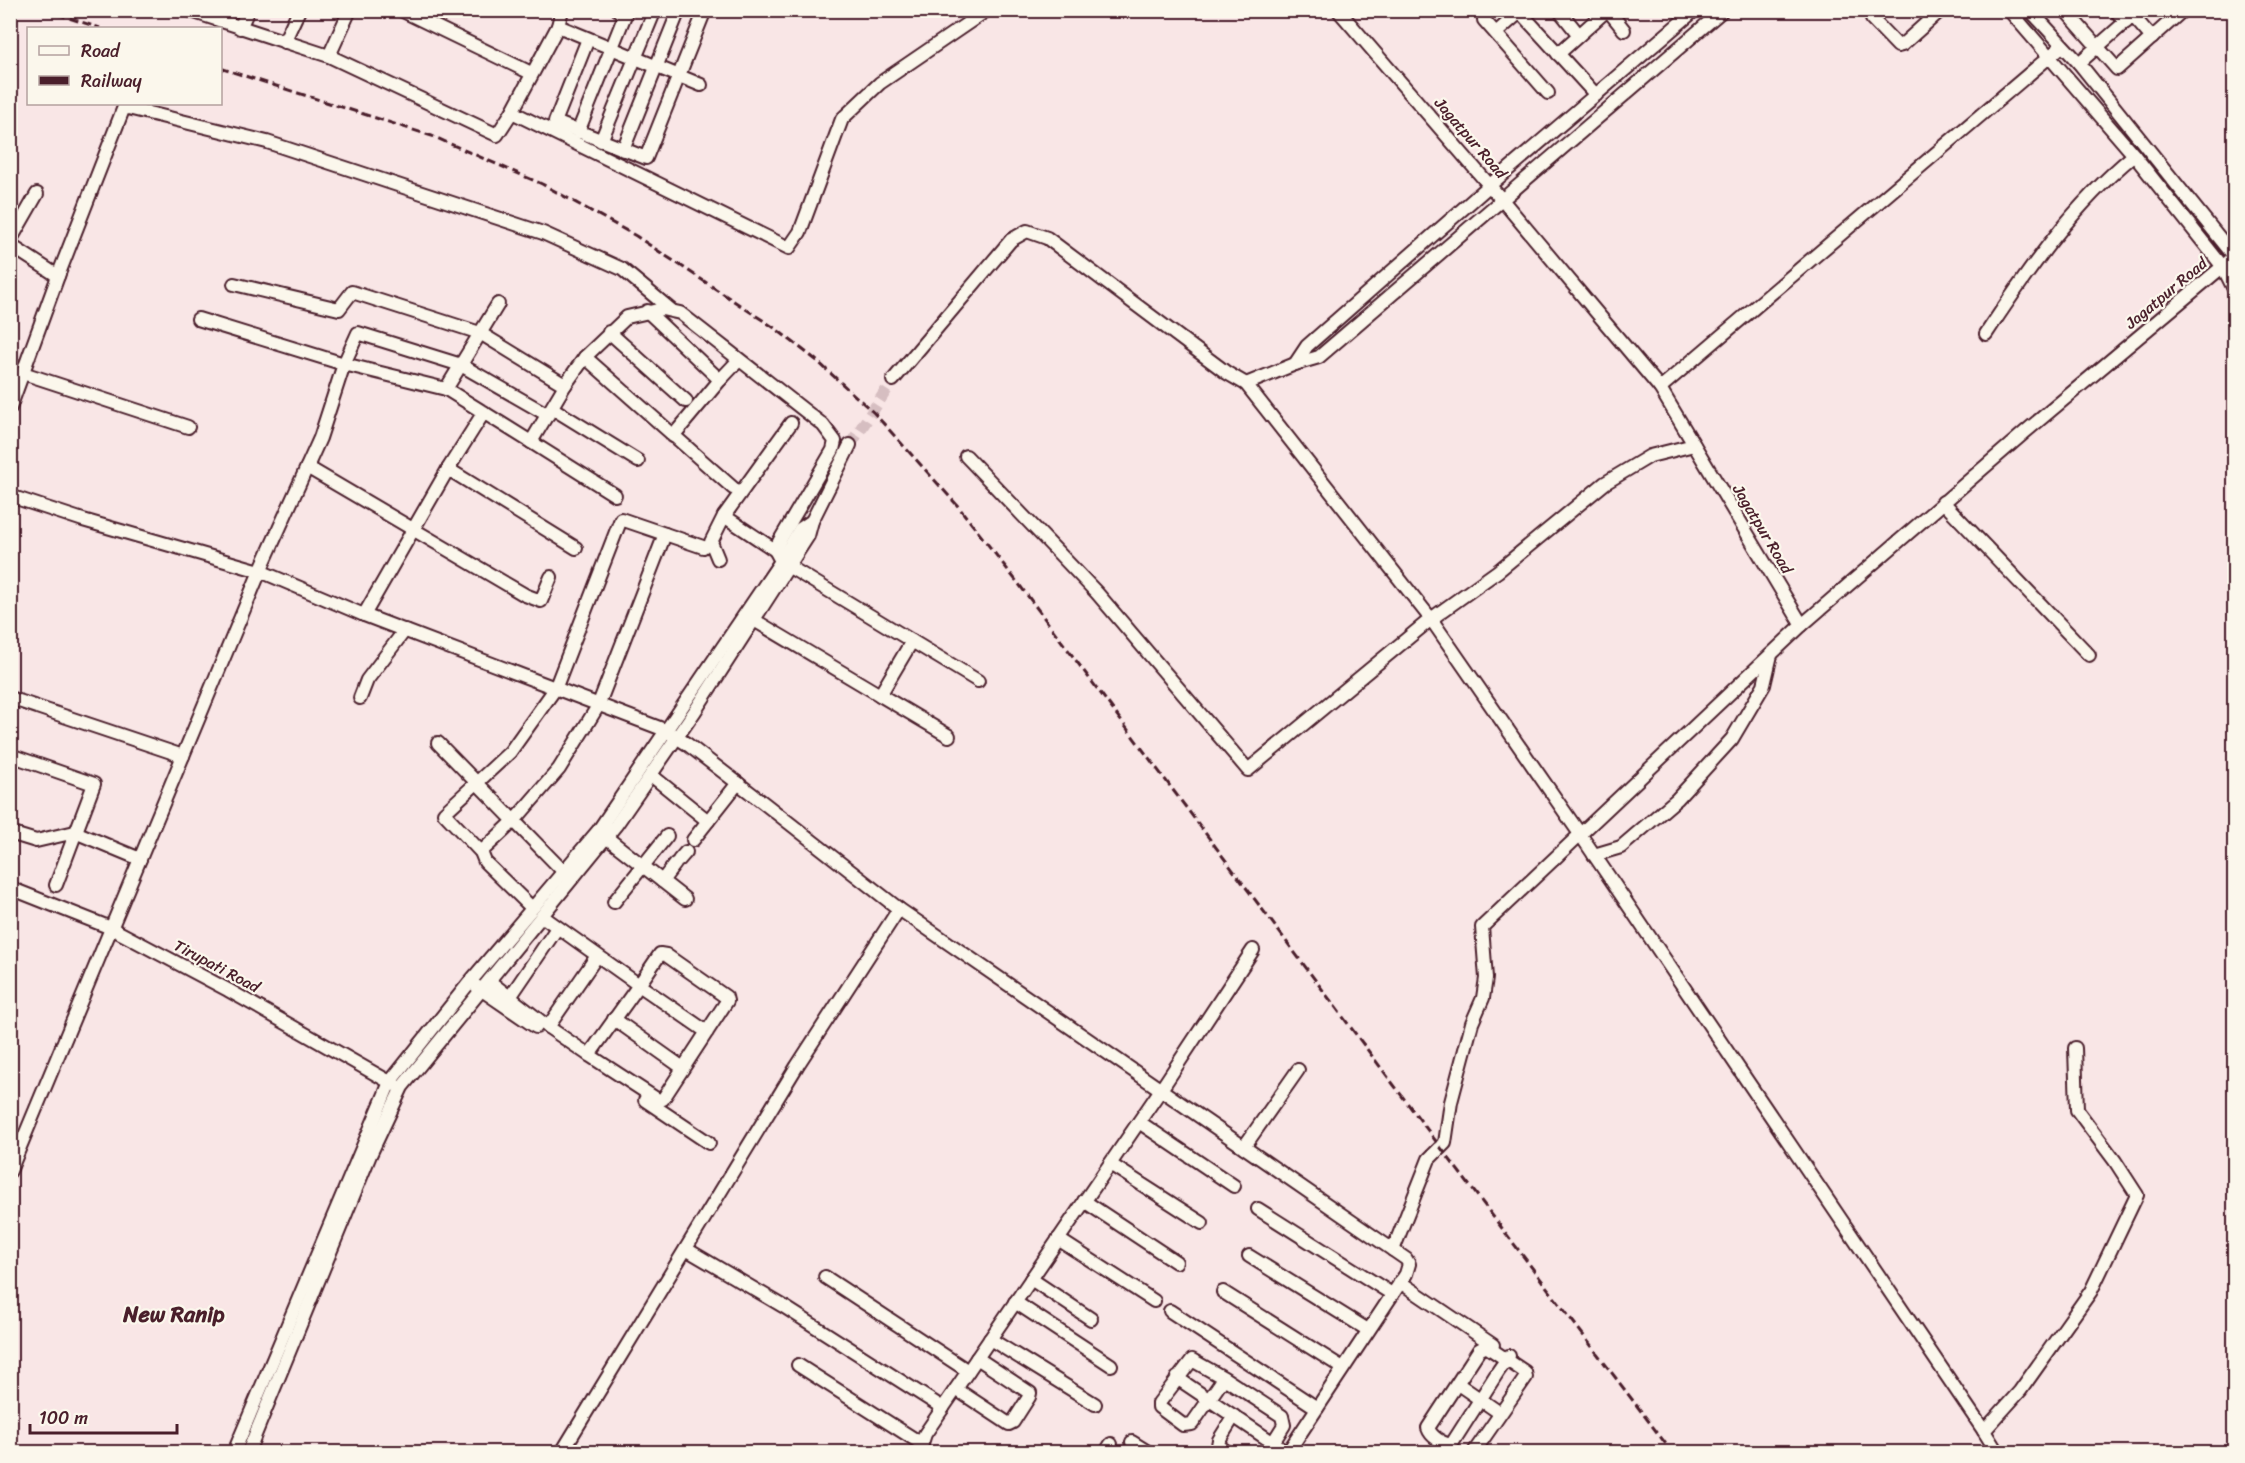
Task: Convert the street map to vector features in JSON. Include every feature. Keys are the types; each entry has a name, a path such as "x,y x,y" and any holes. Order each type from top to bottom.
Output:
{"street":[{"path":"188,10 329,56 497,135 512,112 558,26 562,10"},
{"path":"240,28 248,10"},
{"path":"284,42 298,10"},
{"path":"329,56 350,10"},
{"path":"401,10 531,73"},
{"path":"578,132 625,15 618,10"},
{"path":"601,141 655,10"},
{"path":"623,150 679,10"},
{"path":"588,39 555,122 646,158 705,10"},
{"path":"512,112 789,248 800,232 842,119 880,83 987,10"},
{"name":"Jagatpur Road","path":"1338,10 1490,185 1660,388 1802,625 1943,502 2235,257"},
{"path":"1491,10 1483,18 1548,93"},
{"path":"1559,10 1579,35"},
{"path":"1558,54 1607,10 1624,30"},
{"path":"1295,364 1307,346 1490,185 1695,10"},
{"path":"1246,384 1319,357 1723,10"},
{"path":"2009,10 2134,155 2223,267 2235,290"},
{"path":"2030,10 2079,63 2235,257"},
{"path":"2115,10 2133,16 2152,38"},
{"path":"2067,11 2114,67 2119,68 2183,10"},
{"path":"1496,33 1521,11 1596,96"},
{"path":"1872,19 1898,46 1933,13"},
{"path":"2079,63 2133,16"},
{"path":"558,26 701,86"},
{"path":"1660,388 2062,46"},
{"path":"10,408 58,276 124,107 267,142 543,233 622,269 671,310 690,320 824,425 831,432 835,441 833,450 754,620 677,738 606,837 470,983 390,1082 234,1452"},
{"path":"1986,334 2022,279 2079,205 2108,176 2134,155"},
{"path":"37,194 10,243 58,276"},
{"path":"893,380 1011,240 1027,231 1047,238 1227,373 1246,384 1431,619 1580,834 1997,1452"},
{"path":"234,284 339,309 352,292 480,333 565,385"},
{"path":"1371,290 1382,304"},
{"path":"446,389 498,304"},
{"path":"531,441 585,357 609,332 627,317 671,310"},
{"path":"647,312 720,380"},
{"path":"198,319 344,364 446,389 615,495"},
{"path":"609,332 686,401"},
{"path":"10,1171 260,571 320,438 344,364 358,333 461,365 550,411 638,462"},
{"path":"585,357 733,488"},
{"path":"674,436 739,360"},
{"path":"23,373 188,427"},
{"path":"364,615 448,469 484,412"},
{"path":"718,559 711,542 724,516 791,423"},
{"path":"248,1452 370,1155 401,1089 485,985 564,872 598,831 800,529 812,520 850,445"},
{"path":"966,456 1097,593 1248,770 1431,619 1497,571 1605,483 1650,456 1694,445"},
{"path":"307,467 525,595 541,601 551,577"},
{"path":"448,469 576,548"},
{"path":"10,496 83,520 260,571 364,615 665,730 738,783 898,909 1406,1259 1409,1264 1409,1269 1288,1452 1270,1448 1234,1416 1177,1378"},
{"path":"1943,502 2089,655"},
{"path":"724,516 781,559 978,681"},
{"path":"703,547 621,519 555,689 510,752 444,813 481,852 485,862 537,912 707,1032"},
{"path":"481,852 514,821 560,769 598,706 665,534"},
{"path":"754,620 949,736"},
{"path":"1393,1250 1429,1159 1446,1143 1451,1102 1472,1023 1483,998 1486,978 1482,927 1802,625"},
{"path":"360,698 367,680 405,630"},
{"path":"879,695 912,641"},
{"path":"1594,855 1621,847 1677,799 1732,739 1764,685 1771,654"},
{"path":"10,698 183,756"},
{"path":"438,744 564,872"},
{"path":"10,755 94,783 56,885"},
{"path":"651,775 708,821"},
{"path":"693,840 738,783"},
{"path":"10,832 36,841 75,832 140,859"},
{"path":"614,902 667,836"},
{"path":"606,837 685,899"},
{"path":"662,881 680,859"},
{"name":"Tirupati Road","path":"10,888 111,928 228,990 401,1089"},
{"path":"562,1452 810,1047 898,909"},
{"path":"510,997 557,928"},
{"path":"798,1365 921,1448 925,1434 1139,1122 1253,950"},
{"path":"470,983 485,985 510,997 548,1027 589,1055 661,1101 727,999 666,955 660,954 589,1055"},
{"path":"548,1027 597,956"},
{"path":"485,985 709,1143"},
{"path":"614,1019 683,1068"},
{"path":"1984,1431 2020,1390 2091,1292 2137,1196 2115,1161 2077,1110 2075,1048"},
{"path":"1244,1148 1298,1070"},
{"path":"1139,1122 1234,1186"},
{"path":"1110,1164 1202,1223"},
{"path":"1084,1202 1176,1262"},
{"path":"1258,1209 1392,1294"},
{"path":"1058,1239 1154,1301"},
{"path":"686,1249 783,1306 943,1408"},
{"path":"1250,1256 1368,1330"},
{"path":"825,1277 968,1371"},
{"path":"1030,1280 1091,1319"},
{"path":"1400,1282 1525,1372 1526,1377 1474,1452"},
{"path":"1222,1292 1343,1368"},
{"path":"1015,1302 1112,1365"},
{"path":"1170,1311 1317,1408"},
{"path":"990,1339 1095,1404"},
{"path":"1508,1358 1453,1442 1448,1444 1430,1433 1428,1428 1484,1345 1508,1358 1530,1370"},
{"path":"956,1389 1009,1424 1013,1422 1030,1393 977,1358"},
{"path":"1224,1378 1192,1424 1183,1425 1161,1410 1159,1403 1192,1360 1224,1378 1282,1416 1284,1425 1270,1448"},
{"path":"1458,1384 1500,1413"},
{"path":"1227,1452 1218,1445 1234,1416"},
{"path":"1132,1442 1148,1452"},
{"path":"1453,1442 1470,1452"}],"tunnel":[{"path":"850,445 893,380"}],"railway":[{"path":"44,10 97,27"},
{"path":"222,69 432,136 542,184 636,236 776,329 816,360 874,413 957,505 1018,583 1672,1452"}],"district":[{"name":"New Ranip","path":"174,1314"}]}
